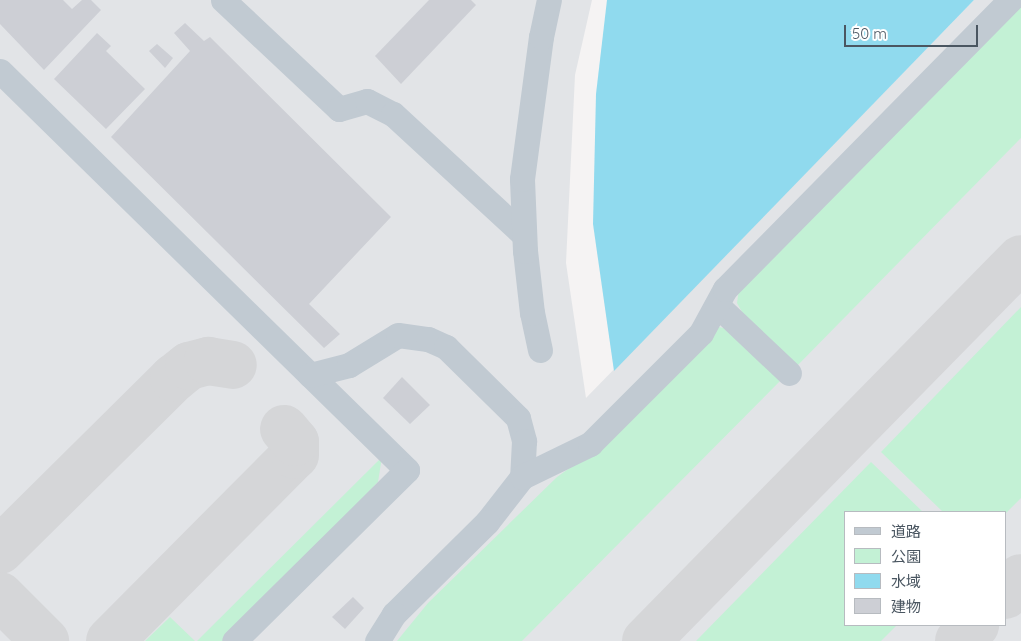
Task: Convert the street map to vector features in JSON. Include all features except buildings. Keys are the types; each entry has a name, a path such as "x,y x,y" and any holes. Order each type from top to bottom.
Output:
{"lane":[{"path":"223,0 339,109 367,101 393,114 524,235"},
{"path":"540,350 532,313 524,235 522,179 541,37 549,0"},
{"path":"377,641 394,614 487,522 522,477 590,444 701,333 725,289 1010,0"},
{"path":"0,71 407,470 234,641"},
{"path":"717,304 789,373"},
{"path":"310,375 349,365 398,335 428,339 446,348 518,418 524,441 522,477"}],"shaded area":[{"path":"0,0 592,0 575,75 566,263 586,398 974,0 1021,0 1021,641 0,641"}],"green space":[{"path":"1021,3 1021,138 794,369 746,319 737,303 739,289"},
{"path":"1021,307 1021,498 1006,513 1006,511 942,511 881,452"},
{"path":"715,326 731,330 783,378 522,641 397,641 428,603 557,477 589,454"},
{"path":"382,457 378,482 226,641 197,641"},
{"path":"871,462 922,511 844,511 844,626 896,626 881,641 696,641"},
{"path":"170,617 195,641 145,641"}],"water":[{"path":"607,0 974,0 614,371 593,224 596,94"}],"taxiway":[{"path":"646,641 1021,259"},
{"path":"0,550 174,378 189,366 208,361 233,365"},
{"path":"110,641 295,455 295,442 284,429"},
{"path":"1006,594 1021,578"},
{"path":"0,596 45,641"},
{"path":"959,641 974,626"}]}
